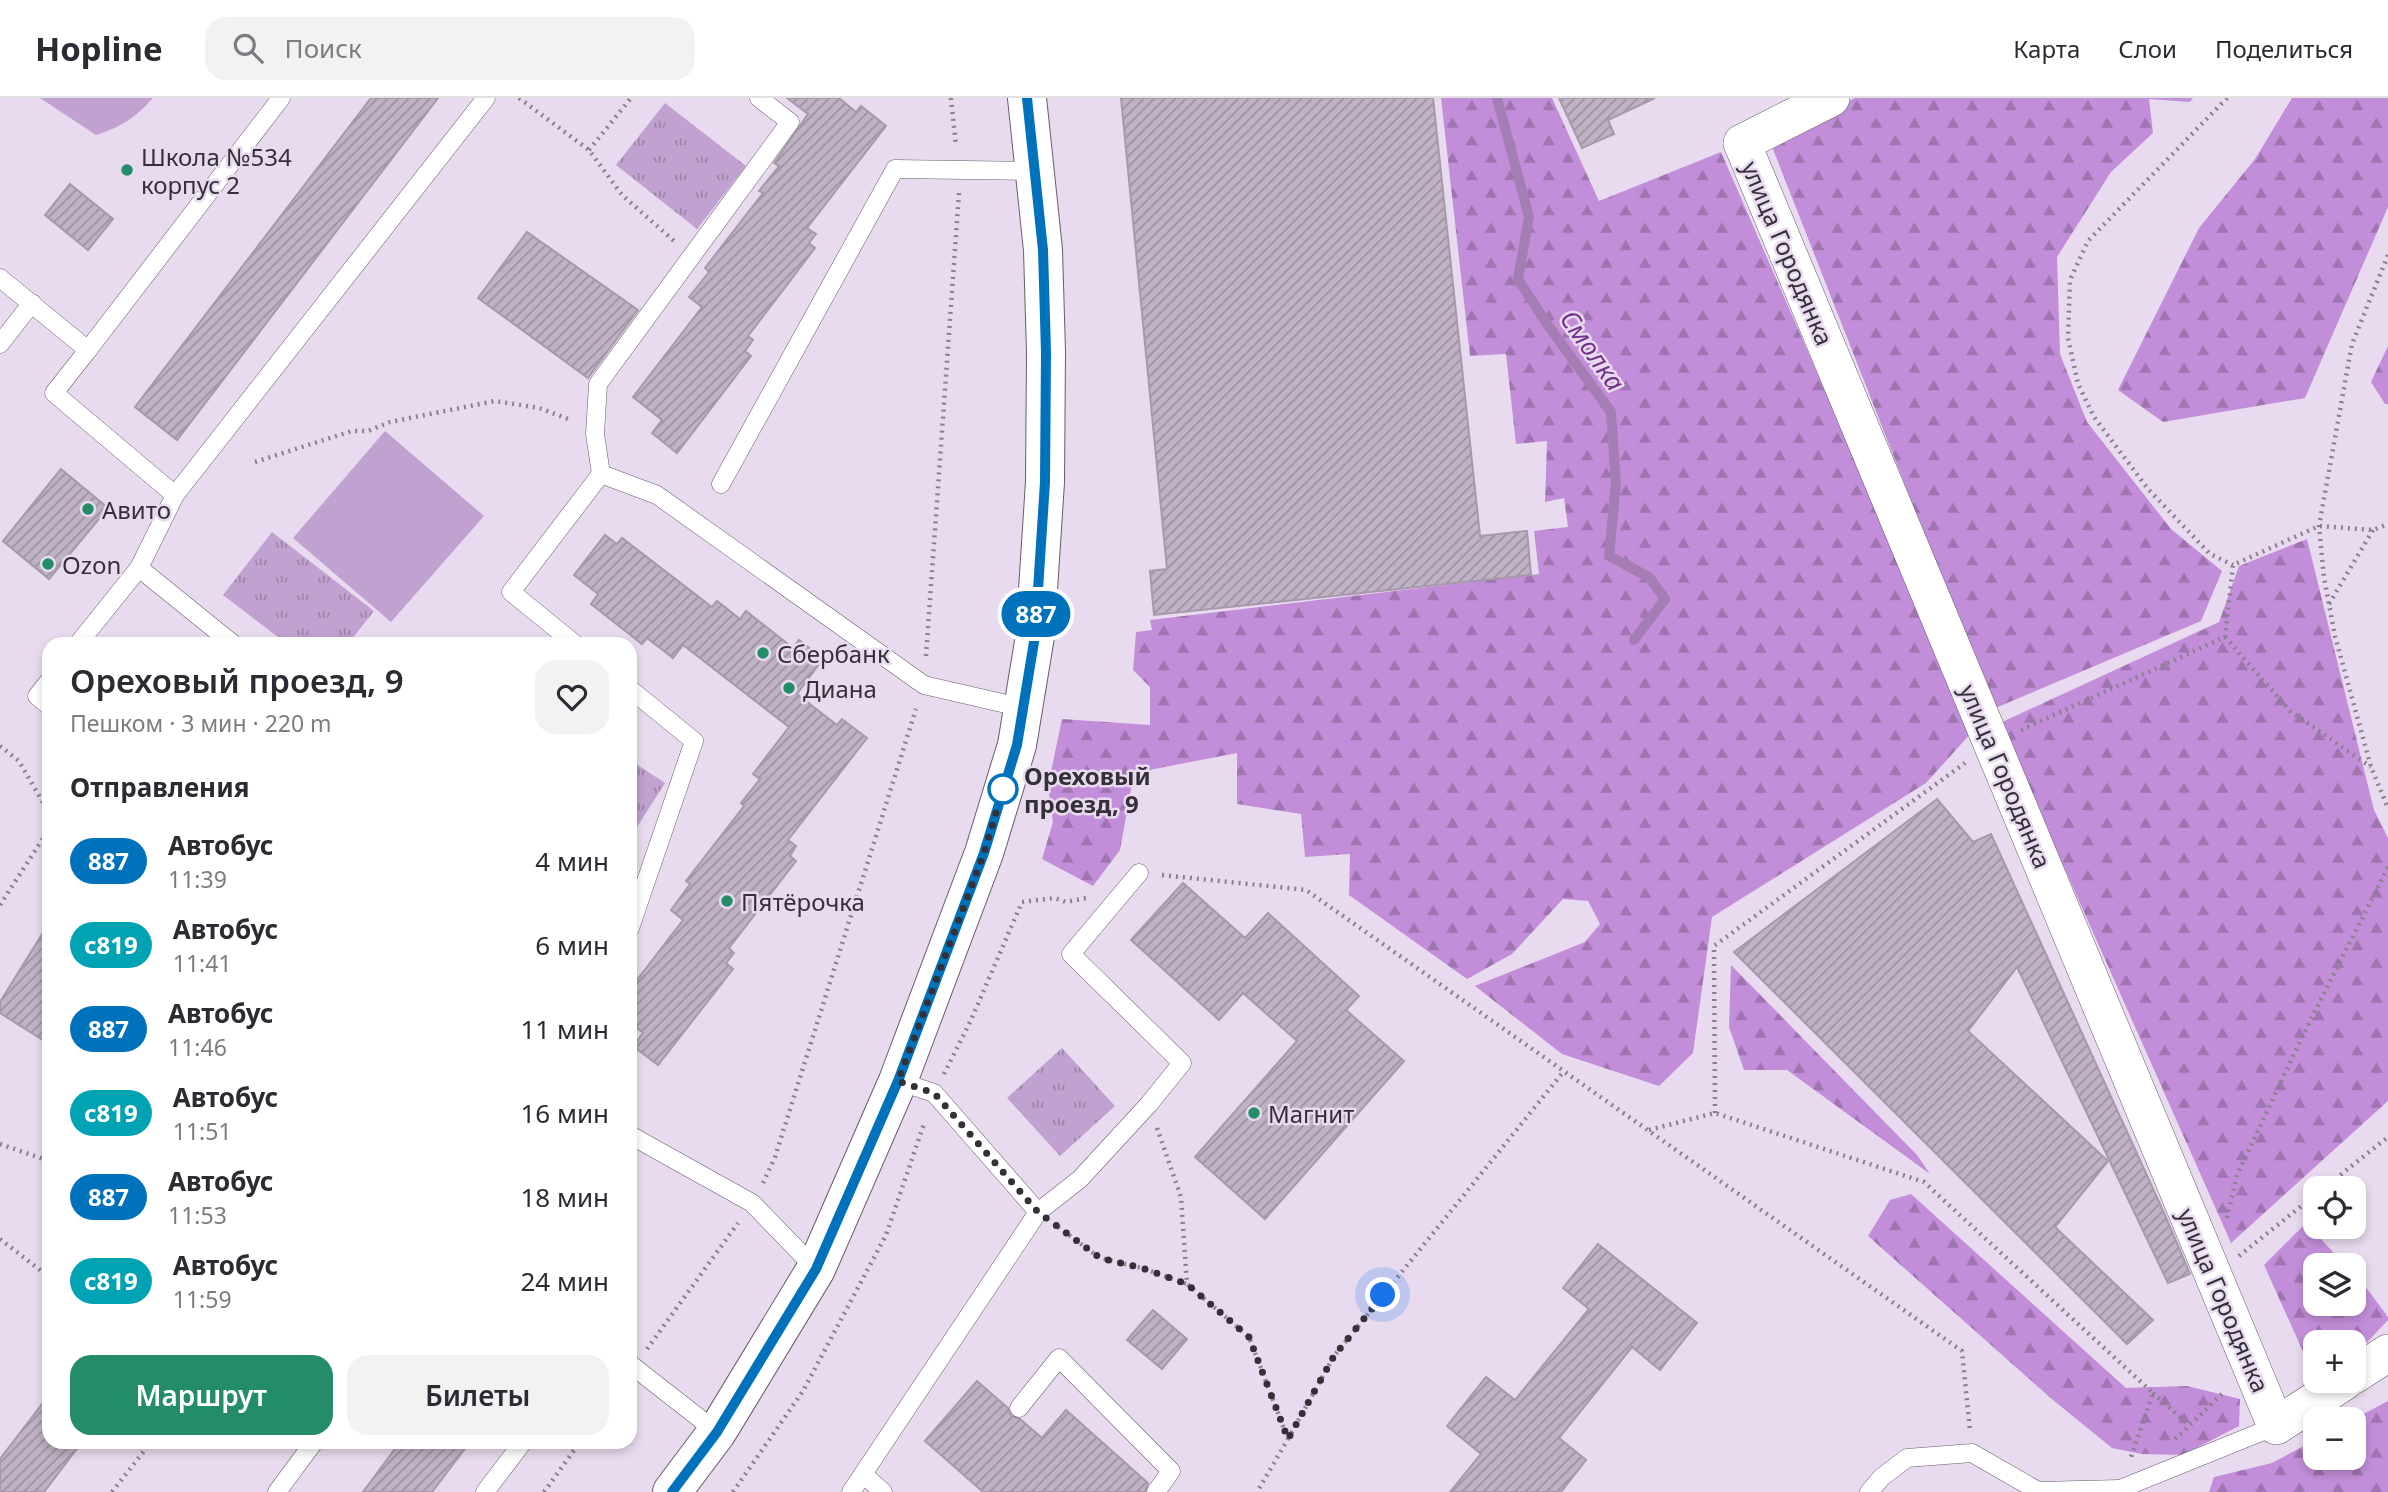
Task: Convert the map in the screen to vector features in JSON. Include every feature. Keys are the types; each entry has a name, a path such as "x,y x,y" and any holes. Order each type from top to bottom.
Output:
{"street":[{"path":"672,1492 717,1432 816,1269 898,1081 984,853 1017,745 1035,636 1045,482 1046,352 1043,250 1027,98"},
{"name":"улица Городянка","path":"1831,98 1742,143 2276,1426 2327,1393"},
{"path":"2366,1367 2388,1353"}],"lane":[{"path":"175,495 54,393 281,98"},
{"path":"84,637 139,568 175,495 486,98"},
{"path":"566,637 511,592 601,474 595,434 598,384 789,122 759,98"},
{"path":"721,484 895,169 1035,171"},
{"path":"0,278 88,350"},
{"path":"0,344 32,303"},
{"path":"601,474 657,495 924,685 1023,708"},
{"path":"139,568 224,637"},
{"path":"637,695 694,741 637,908"},
{"path":"851,1492 1038,1212 1080,1179 1149,1104 1182,1063 1071,954 1139,873"},
{"path":"898,1081 934,1093 1038,1212"},
{"path":"637,1139 752,1203 816,1269"},
{"path":"1019,1408 1059,1358 1171,1471 1156,1492"},
{"path":"637,1369 717,1432"},
{"path":"1869,1492 1882,1477 1907,1458 1972,1453 2037,1491 2122,1491 2276,1426"},
{"path":"277,1492 309,1449"},
{"path":"485,1492 518,1449"},
{"path":"864,1475 883,1492"}],"path":[{"path":"519,98 589,150 622,195 692,257"},
{"path":"589,150 631,98"},
{"path":"637,1358 752,1203 775,1157 924,685 959,206 951,98"},
{"path":"2227,98 2088,241 2070,280 2068,338 2078,384 2094,417 2148,489 2210,554 2233,565 2319,527 2372,530 2388,524"},
{"path":"2388,255 2352,344 2319,527 2323,578 2356,716 2371,767 2388,808"},
{"path":"255,462 352,430 368,431 390,422 495,401 539,408 579,423 595,434"},
{"path":"2329,604 2372,530"},
{"path":"2233,565 2225,637 2290,711 2371,767"},
{"path":"1715,1114 1714,946 1992,743 2225,637"},
{"path":"0,746 19,761 42,801"},
{"path":"0,905 42,840"},
{"path":"2225,1226 2237,1175 2302,1037 2388,867"},
{"path":"1139,873 1306,890 1962,1351 1972,1453"},
{"path":"733,1492 803,1391 886,1235 934,1093 971,1020 1022,902 1055,898 1066,902 1089,897 1114,903"},
{"path":"1257,1492 1334,1356 1564,1071"},
{"path":"1149,1104 1181,1197 1187,1284"},
{"path":"1648,1130 1715,1114 1924,1182 2189,1425"},
{"path":"2339,1176 2388,1137"},
{"path":"0,1144 42,1159"},
{"path":"2214,1276 2303,1205"},
{"path":"1038,1212 1100,1258 1142,1268 1187,1284 1249,1337 1288,1439"},
{"path":"0,1239 42,1272"},
{"path":"2169,1444 2252,1367"},
{"path":"2122,1491 2154,1392"},
{"path":"112,1492 146,1449"},
{"path":"544,1492 575,1449"}],"green space":[{"path":"40,98 153,98 127,121 96,135"},
{"path":"1441,98 1552,98 1599,201 1721,152 1973,731 1926,783 1712,917 1693,1053 1659,1086 1562,1054 1475,986 1585,942 1600,924 1588,901 1563,899 1512,954 1467,979 1349,895 1350,854 1305,857 1301,814 1237,804 1237,753 1134,773 1120,850 1093,886 1042,859 1053,822 1048,786 1062,719 1150,725 1150,687 1133,670 1136,632 1152,630 1150,620 1539,574 1534,531 1568,527 1564,498 1545,502 1547,441 1516,444 1506,354 1470,356"},
{"path":"1855,98 2193,98 2190,102 2149,99 2153,133 2111,172 2057,257 2060,354 2087,422 2171,529 2222,571 2201,621 1993,709 1769,139"},
{"path":"2292,98 2388,98 2388,207 2305,398 2163,422 2118,390 2199,228 2255,159"},
{"path":"665,103 746,166 697,229 616,165"},
{"path":"2388,346 2388,404 2385,404 2371,382"},
{"path":"385,431 484,516 391,622 293,538"},
{"path":"272,532 374,611 354,637 278,637 223,595"},
{"path":"2307,539 2374,810 2388,838 2388,1101 2231,1243 2000,723 2219,622 2239,566"},
{"path":"637,765 665,783 637,827"},
{"path":"1731,965 1917,1155 1930,1174 1787,1070 1744,1070 1729,1027"},
{"path":"1062,1048 1115,1106 1060,1156 1007,1098"},
{"path":"1911,1194 2126,1388 2187,1386 2240,1399 2239,1426 2183,1455 2142,1454 2112,1448 2053,1400 1868,1236 1890,1200"},
{"path":"2303,1226 2303,1239 2321,1239 2334,1253 2303,1253 2303,1316 2366,1316 2366,1288 2388,1320 2366,1343 2366,1330 2303,1330 2303,1351 2264,1265"},
{"path":"2388,1401 2388,1492 2209,1492 2214,1477 2272,1463 2303,1446 2303,1470 2366,1470 2366,1413"}],"building":[{"path":"371,98 438,98 177,440 135,407"},
{"path":"787,98 839,98 856,112 861,106 886,126 807,228 816,234 809,243 815,248 748,336 753,340 745,351 751,356 677,453 652,433 662,420 633,397 702,307 689,297 709,272 705,268 763,193 759,191 779,166 774,163 808,114"},
{"path":"1121,98 1433,98 1480,536 1527,531 1531,575 1154,615 1150,571 1167,569"},
{"path":"1559,98 1655,98 1608,120 1614,134 1582,148"},
{"path":"70,184 113,219 88,250 45,215"},
{"path":"527,232 638,310 588,378 478,298"},
{"path":"61,469 108,508 49,579 3,541"},
{"path":"605,535 617,544 622,538 712,607 717,601 740,619 746,611 793,648 799,640 823,659 797,694 837,725 842,719 867,738 788,840 796,846 790,856 796,861 729,948 734,953 726,963 733,969 658,1065 637,1049 637,1041 643,1033 637,1028 637,980 683,920 671,910 690,884 686,881 744,806 741,803 760,779 753,774 789,727 683,645 673,658 647,638 642,644 637,637 633,637 591,604 598,594 574,575"},
{"path":"1937,799 1973,842 1991,834 2190,1274 2168,1283 2017,967 1968,1031 2108,1161 2055,1227 2153,1320 2127,1344 1734,952"},
{"path":"1183,883 1245,938 1268,913 1359,996 1346,1010 1404,1061 1265,1219 1195,1157 1297,1041 1243,993 1219,1020 1131,940"},
{"path":"42,934 42,1040 0,1013 0,1002"},
{"path":"1598,1244 1697,1323 1660,1370 1632,1347 1559,1438 1586,1460 1561,1492 1450,1492 1481,1454 1447,1426 1486,1377 1515,1400 1589,1309 1563,1288"},
{"path":"1153,1310 1187,1339 1162,1369 1127,1340"},
{"path":"977,1381 1008,1408 1011,1416 1020,1419 1042,1438 1066,1410 1148,1483 1145,1492 983,1492 925,1441"},
{"path":"42,1404 42,1449 77,1449 44,1492 0,1492 0,1459"},
{"path":"395,1449 465,1449 432,1492 363,1492"}],"waterway":[{"name":"Смолка","path":"1497,98 1529,217 1518,279 1611,412 1616,483 1609,556 1649,577 1665,599 1634,640"}],"bus line":[{"name":"887","path":"672,1492 717,1432 816,1269 898,1081 984,853 1017,745 1035,636 1045,482 1046,352 1043,250 1027,98"}],"place":[{"name":"Школа №534 корпус 2","path":"127,170"},
{"name":"Авито","path":"88,509"},
{"name":"Ozon","path":"48,564"},
{"name":"Сбербанк","path":"763,653"},
{"name":"Диана","path":"789,688"},
{"name":"Ореховый проезд, 9","path":"1003,789"},
{"name":"Пятёрочка","path":"727,901"},
{"name":"Магнит","path":"1254,1113"}],"route":[{"path":"1003,789 984,853 898,1081 934,1093 1038,1212 1100,1258 1142,1268 1187,1284 1249,1337 1288,1439 1334,1356 1383,1295"}]}
